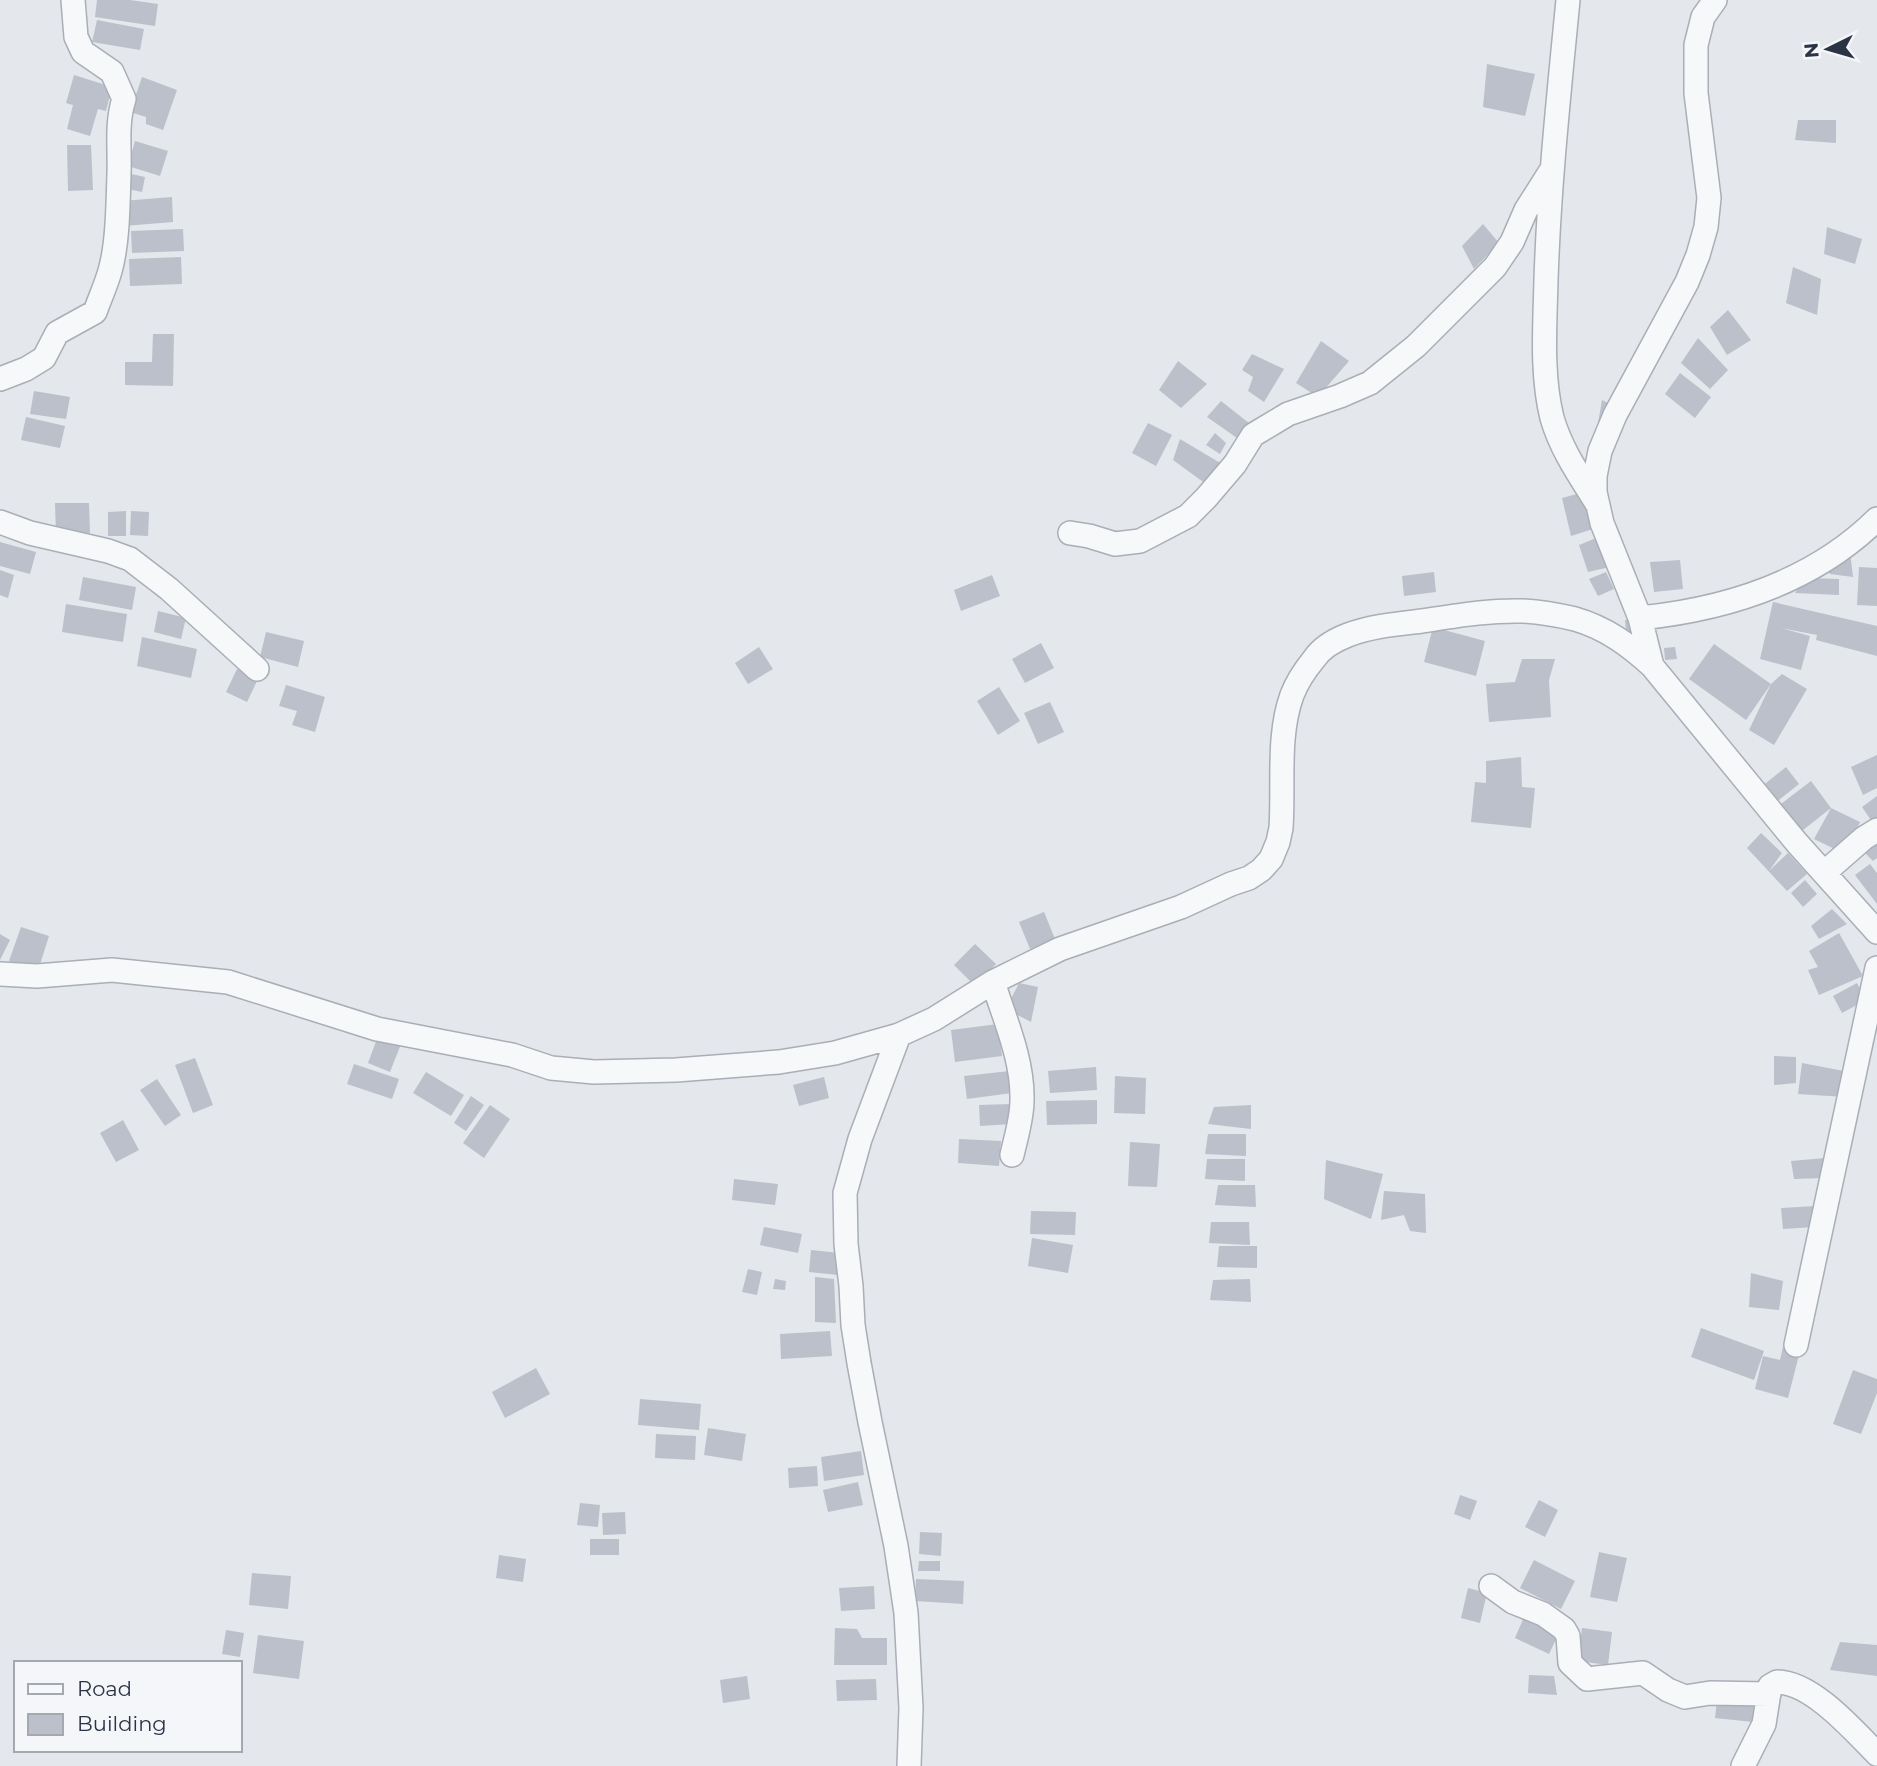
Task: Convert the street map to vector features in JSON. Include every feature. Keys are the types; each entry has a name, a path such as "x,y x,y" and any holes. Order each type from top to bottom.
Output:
{"street":[{"path":"0,379 26,369 44,358 57,333 95,312 111,269 119,174 119,118 124,99 112,72 83,52 76,37 73,0"},
{"path":"1568,0 1549,210 1545,311 1547,381 1551,414 1563,448 1597,504"},
{"path":"1652,666 1640,618 1602,523 1597,504 1595,476 1600,451 1632,382 1687,282 1706,227 1709,198 1696,93 1696,45 1703,17 1715,0"},
{"path":"1070,533 1115,544 1140,541 1188,516 1235,464 1253,435 1288,414 1370,383 1416,346 1495,267 1512,242 1527,210 1552,169"},
{"path":"1640,618 1698,610 1773,588 1836,553 1877,519"},
{"path":"0,522 30,533 108,551 130,559 169,589 257,669"},
{"path":"0,974 37,976 112,970 228,982 377,1029 512,1055 551,1068 594,1072 677,1070 779,1062 835,1053 899,1035 934,1019 993,982 1060,949 1181,907 1249,878 1261,870 1274,853 1281,828 1284,737 1292,695 1302,674 1316,655 1339,639 1366,629 1464,615 1522,611 1574,619 1611,633 1652,666 1797,843 1877,932"},
{"path":"1824,873 1877,830"},
{"path":"1796,1345 1877,968"},
{"path":"993,982 1016,1056 1022,1086 1020,1122 1012,1154"},
{"path":"899,1035 860,1139 845,1193 853,1325 896,1546 906,1613 911,1708 909,1766"},
{"path":"1491,1586 1513,1602 1543,1614 1564,1629 1568,1636 1570,1663 1587,1679 1643,1672 1668,1690 1685,1697 1710,1693 1769,1694"},
{"path":"1743,1766 1764,1724 1770,1686 1777,1682 1802,1688 1823,1703 1877,1754"}],"building":[{"path":"97,0 130,0 158,4 155,26 95,17"},
{"path":"97,20 144,29 140,50 92,42"},
{"path":"1487,64 1535,74 1525,116 1483,107"},
{"path":"74,75 112,87 106,111 98,109 90,136 67,129 73,105 66,103"},
{"path":"142,77 177,90 163,130 146,124 146,117 130,112"},
{"path":"1798,120 1836,120 1836,143 1795,140"},
{"path":"135,141 168,151 160,176 128,166"},
{"path":"67,145 91,145 93,190 68,191"},
{"path":"131,174 145,177 142,192 128,189"},
{"path":"172,197 173,222 124,226 122,201"},
{"path":"1483,224 1499,243 1474,269 1462,246"},
{"path":"1827,227 1862,239 1855,264 1824,254"},
{"path":"183,229 184,251 132,253 131,231"},
{"path":"181,257 182,284 130,286 129,259"},
{"path":"1793,267 1821,279 1817,315 1786,303"},
{"path":"1728,310 1751,340 1727,355 1710,327"},
{"path":"153,334 174,334 173,386 125,385 125,362 152,362"},
{"path":"1698,338 1728,370 1710,389 1681,363"},
{"path":"1321,341 1349,361 1318,397 1296,383"},
{"path":"1252,354 1284,369 1264,402 1248,391 1253,377 1242,370"},
{"path":"1178,361 1207,384 1181,408 1159,390"},
{"path":"1680,373 1711,397 1695,418 1665,394"},
{"path":"34,391 70,397 66,419 30,414"},
{"path":"1602,400 1612,405 1597,429"},
{"path":"1221,401 1249,423 1237,438 1207,417"},
{"path":"26,417 65,426 60,448 21,440"},
{"path":"1148,423 1172,435 1156,466 1132,453"},
{"path":"1215,433 1226,443 1220,454 1206,445"},
{"path":"1180,439 1222,464 1206,484 1173,460"},
{"path":"1581,493 1596,528 1571,536 1562,498"},
{"path":"55,503 89,503 90,533 56,534"},
{"path":"126,511 126,536 108,536 108,512"},
{"path":"131,511 149,512 148,536 130,535"},
{"path":"1601,536 1614,566 1588,572 1579,545"},
{"path":"0,542 36,552 30,574 0,566"},
{"path":"1850,552 1853,577 1830,574 1827,568"},
{"path":"1680,560 1683,589 1654,592 1650,562"},
{"path":"1859,567 1877,568 1877,606 1857,605"},
{"path":"0,570 14,575 8,598 0,595"},
{"path":"1434,572 1436,592 1404,596 1402,576"},
{"path":"1606,572 1614,589 1598,596 1589,579"},
{"path":"992,575 1000,596 961,611 954,590"},
{"path":"83,577 136,587 132,610 79,600"},
{"path":"1805,578 1839,579 1839,595 1795,593"},
{"path":"1773,602 1877,626 1877,656 1816,640 1817,635 1781,628 1810,636 1801,670 1760,659"},
{"path":"66,604 127,614 123,642 62,632"},
{"path":"158,611 186,618 181,639 154,632"},
{"path":"1638,618 1640,630 1626,632 1625,620"},
{"path":"1433,627 1485,641 1476,676 1424,662"},
{"path":"266,632 304,641 298,667 260,657"},
{"path":"142,637 197,649 191,678 137,666"},
{"path":"1041,643 1054,668 1025,683 1012,659"},
{"path":"1714,644 1771,684 1746,720 1689,679"},
{"path":"759,647 773,669 748,684 735,663"},
{"path":"1675,647 1677,659 1665,660 1664,648"},
{"path":"1522,659 1555,659 1549,680 1551,717 1489,722 1486,684 1515,682"},
{"path":"237,669 258,679 247,702 226,692"},
{"path":"1782,674 1807,689 1774,745 1749,730 1771,684"},
{"path":"286,685 325,697 315,732 292,725 297,711 279,706"},
{"path":"999,687 1020,721 998,735 977,701"},
{"path":"1050,702 1064,732 1038,744 1024,713"},
{"path":"1877,755 1877,788 1863,795 1851,767"},
{"path":"1521,757 1522,787 1535,788 1531,828 1471,822 1475,782 1486,783 1486,761"},
{"path":"1786,767 1799,784 1775,803 1761,787"},
{"path":"1811,781 1831,808 1798,834 1777,807"},
{"path":"1877,796 1877,821 1873,823 1862,807"},
{"path":"1831,808 1860,822 1845,854 1814,839"},
{"path":"1761,833 1782,853 1769,871 1788,853 1807,874 1787,891 1747,848"},
{"path":"1877,842 1877,858 1873,861 1865,853"},
{"path":"1870,864 1877,873 1877,904 1855,875"},
{"path":"1805,880 1817,894 1803,907 1791,893"},
{"path":"1832,909 1847,924 1819,939 1811,926"},
{"path":"1044,912 1055,939 1030,949 1019,922"},
{"path":"21,927 49,936 38,971 9,961"},
{"path":"1839,933 1863,976 1819,995 1808,970 1818,967 1809,951"},
{"path":"0,934 10,940 0,960"},
{"path":"975,944 996,964 975,986 954,965"},
{"path":"1019,983 1038,987 1031,1022 1006,1009"},
{"path":"1857,983 1866,1000 1842,1013 1833,996"},
{"path":"998,1024 1002,1056 955,1062 951,1030"},
{"path":"378,1036 401,1044 390,1072 368,1063"},
{"path":"1774,1056 1796,1057 1796,1083 1774,1085"},
{"path":"195,1058 213,1105 193,1113 175,1065"},
{"path":"1802,1063 1849,1072 1845,1097 1798,1094"},
{"path":"354,1064 399,1079 392,1099 347,1084"},
{"path":"1096,1067 1097,1090 1050,1093 1048,1071"},
{"path":"1010,1071 1012,1093 967,1099 964,1076"},
{"path":"426,1072 464,1095 451,1116 413,1093"},
{"path":"1115,1076 1146,1078 1145,1114 1114,1113"},
{"path":"824,1077 829,1098 799,1106 793,1085"},
{"path":"157,1079 181,1115 165,1126 140,1090"},
{"path":"471,1096 484,1105 466,1131 454,1123"},
{"path":"1097,1100 1097,1124 1047,1125 1046,1101"},
{"path":"1012,1104 1012,1124 980,1126 979,1105"},
{"path":"490,1105 510,1119 484,1158 463,1143"},
{"path":"1251,1105 1251,1129 1208,1124 1214,1107"},
{"path":"123,1120 139,1150 116,1162 100,1133"},
{"path":"1208,1134 1246,1134 1246,1156 1205,1154"},
{"path":"959,1139 1001,1141 999,1166 958,1163"},
{"path":"1130,1142 1160,1144 1157,1187 1128,1186"},
{"path":"1825,1158 1825,1178 1794,1179 1791,1161"},
{"path":"1207,1159 1245,1159 1245,1181 1205,1179"},
{"path":"1326,1160 1383,1174 1371,1219 1324,1199"},
{"path":"734,1179 778,1184 775,1205 732,1200"},
{"path":"1218,1185 1255,1185 1256,1207 1215,1205"},
{"path":"1384,1191 1425,1194 1426,1233 1410,1231 1404,1215 1381,1220"},
{"path":"1816,1206 1814,1227 1783,1229 1781,1208"},
{"path":"1031,1211 1076,1212 1075,1235 1030,1234"},
{"path":"1211,1222 1249,1222 1250,1245 1209,1243"},
{"path":"764,1227 802,1234 798,1253 760,1245"},
{"path":"1032,1238 1073,1245 1068,1273 1028,1266"},
{"path":"1219,1246 1257,1246 1257,1268 1217,1267"},
{"path":"811,1250 840,1253 838,1275 809,1272"},
{"path":"748,1269 762,1272 757,1295 742,1292"},
{"path":"1751,1273 1783,1281 1779,1310 1749,1307"},
{"path":"815,1277 834,1279 836,1323 815,1322"},
{"path":"775,1279 786,1281 785,1290 773,1289"},
{"path":"1250,1279 1251,1302 1210,1300 1213,1280"},
{"path":"1701,1328 1764,1351 1754,1380 1691,1357"},
{"path":"830,1331 832,1356 781,1359 780,1334"},
{"path":"1783,1347 1800,1351 1788,1398 1755,1389 1763,1356 1780,1360"},
{"path":"536,1368 550,1394 505,1418 492,1392"},
{"path":"1853,1370 1877,1379 1877,1393 1861,1434 1833,1424"},
{"path":"640,1399 701,1404 699,1430 638,1425"},
{"path":"708,1428 746,1434 742,1461 704,1455"},
{"path":"656,1434 696,1436 695,1460 655,1458"},
{"path":"861,1451 864,1475 824,1481 821,1457"},
{"path":"817,1466 818,1486 789,1488 788,1468"},
{"path":"858,1482 863,1505 828,1512 823,1490"},
{"path":"1460,1495 1477,1501 1470,1520 1454,1514"},
{"path":"1539,1500 1558,1510 1545,1537 1525,1527"},
{"path":"580,1503 600,1505 598,1527 577,1525"},
{"path":"625,1512 626,1534 603,1535 602,1513"},
{"path":"920,1532 942,1533 941,1556 919,1554"},
{"path":"590,1539 619,1539 619,1555 590,1555"},
{"path":"1599,1552 1627,1558 1617,1602 1590,1597"},
{"path":"499,1555 526,1559 523,1582 496,1578"},
{"path":"1534,1560 1575,1581 1561,1609 1520,1588"},
{"path":"919,1561 940,1561 940,1571 918,1571"},
{"path":"252,1573 291,1576 288,1609 249,1605"},
{"path":"916,1579 964,1581 963,1604 915,1601"},
{"path":"874,1586 875,1609 841,1611 839,1588"},
{"path":"1468,1588 1487,1593 1480,1623 1461,1618"},
{"path":"1524,1617 1559,1633 1549,1654 1515,1638"},
{"path":"835,1628 857,1629 862,1638 887,1638 887,1665 834,1665"},
{"path":"1582,1628 1612,1632 1608,1665 1578,1661"},
{"path":"226,1630 244,1633 240,1657 222,1654"},
{"path":"258,1635 304,1641 299,1679 253,1673"},
{"path":"1840,1642 1877,1645 1877,1676 1830,1670"},
{"path":"1529,1675 1554,1676 1557,1695 1528,1693"},
{"path":"747,1676 750,1699 723,1703 720,1680"},
{"path":"876,1679 877,1700 837,1701 836,1680"},
{"path":"1717,1701 1754,1704 1753,1722 1715,1718"}]}
